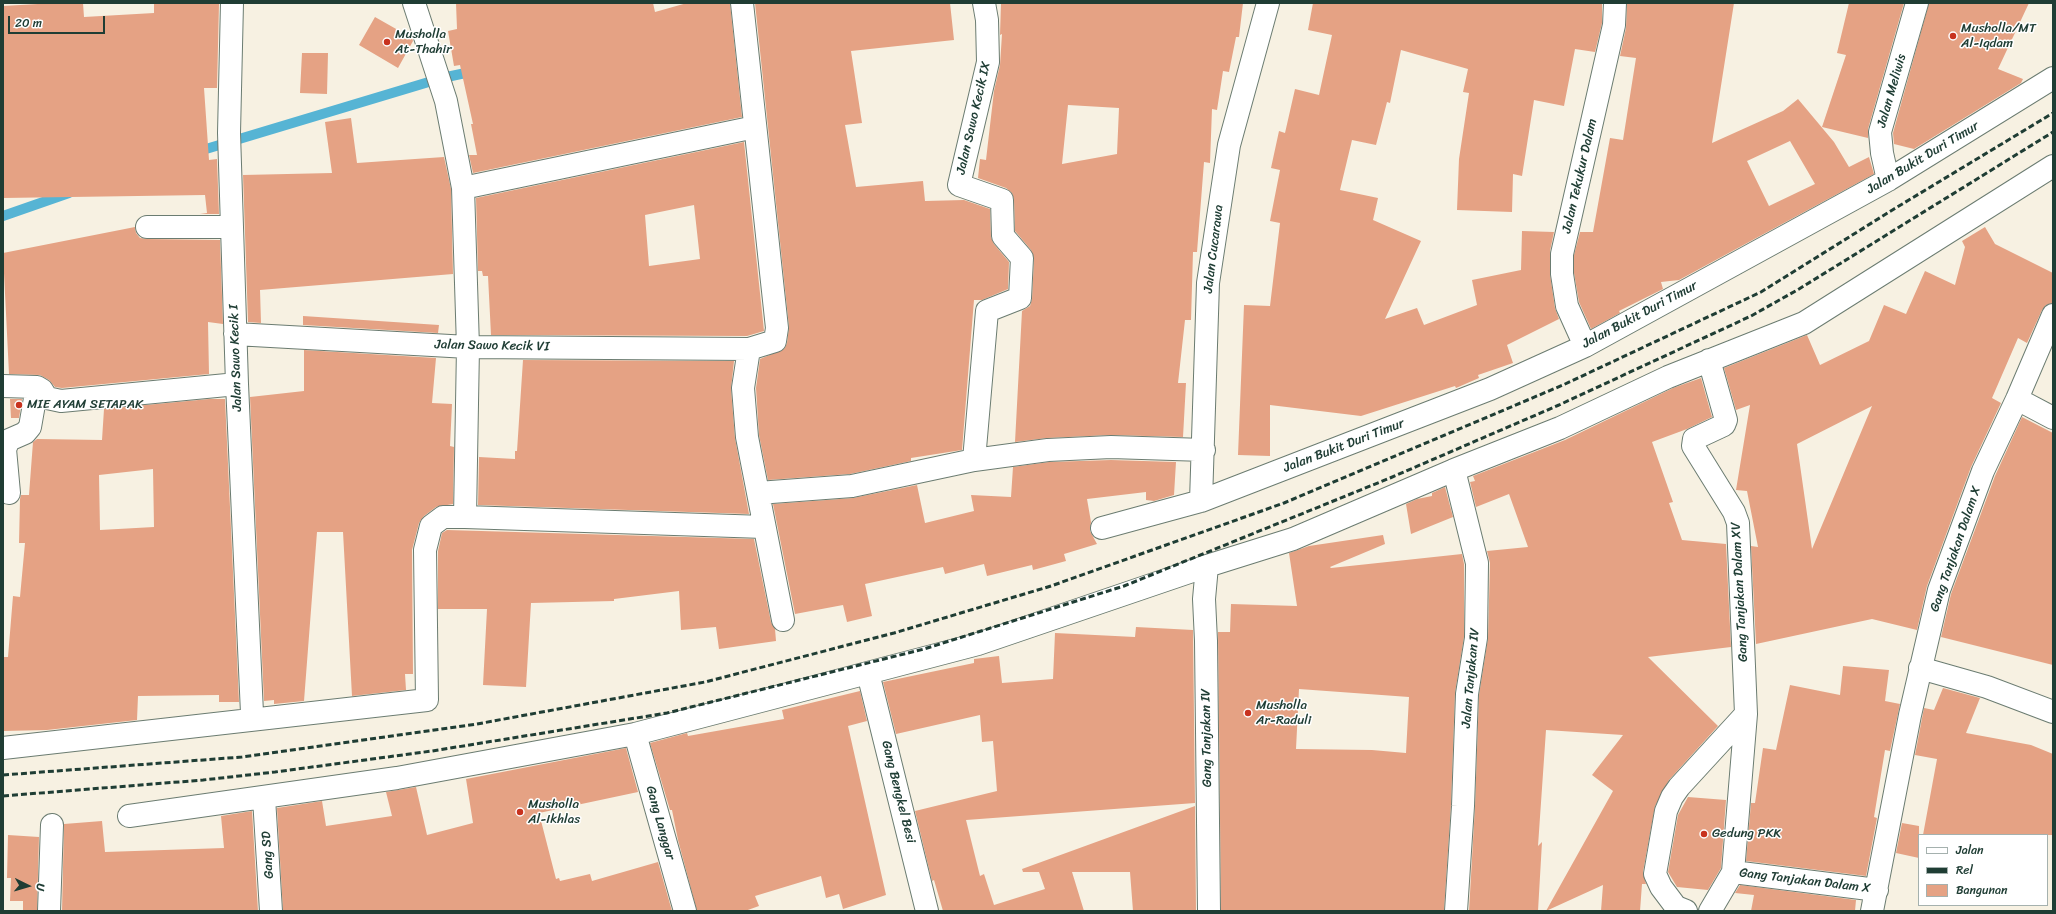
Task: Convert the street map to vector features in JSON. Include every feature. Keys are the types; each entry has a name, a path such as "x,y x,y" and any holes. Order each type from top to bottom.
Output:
{"street":[{"name":"Jalan Sawo Kecik I","path":"232,3 229,142 237,384 252,713"},
{"path":"414,3 442,85 463,188 468,347 465,517"},
{"name":"Jalan Sawo Kecik VI","path":"235,334 468,347 749,349 775,341 777,336 742,3"},
{"name":"Jalan Sawo Kecik IX","path":"974,460 987,310 1020,298 1022,258 1003,236 1002,200 959,185 988,62 987,20 984,3"},
{"name":"Jalan Cucarawa","path":"1201,501 1204,450 1208,283 1229,145 1268,3"},
{"name":"Jalan Tekukur Dalam","path":"1585,346 1567,306 1562,274 1562,254 1614,25 1615,3"},
{"name":"Jalan Meliwis","path":"1888,180 1882,153 1880,132 1917,3"},
{"name":"Jalan Bukit Duri Timur","path":"1102,528 1201,501 1490,389 1585,346 1888,180 2053,78"},
{"path":"463,188 755,127"},
{"path":"129,816 397,778 635,734 978,644 1207,566 1293,540 1454,470 1560,428 1668,376 1804,322 2053,166"},
{"path":"146,227 232,227"},
{"name":"Gang Tanjakan Dalam X","path":"1872,911 1920,668 1939,590 1983,471 2017,399 2053,314"},
{"path":"749,349 743,388 746,437 783,620"},
{"name":"Gang Tanjakan Dalam XV","path":"1709,360 1726,420 1724,425 1694,439 1693,446 1734,512 1738,523 1746,714 1733,872 1710,911"},
{"path":"3,386 37,387 42,390 48,398 61,401 237,384"},
{"path":"9,493 6,449 10,440 25,433 30,427 37,387"},
{"path":"2017,399 2053,418"},
{"path":"758,493 852,486 974,460 1048,450 1103,448 1204,450"},
{"name":"Jalan Tanjakan IV","path":"1454,470 1476,563 1476,638 1467,694 1463,806 1456,911"},
{"path":"3,748 427,700 425,550 431,526 443,517 764,527"},
{"name":"Gang Tanjakan IV","path":"1207,566 1204,599 1206,641 1209,911"},
{"path":"1920,668 1986,687 2053,712"},
{"name":"Gang Bengkel Besi","path":"868,673 927,911"},
{"path":"1686,911 1676,906 1661,887 1655,874 1666,811 1672,797 1679,787 1746,714"},
{"name":"Gang Langgar","path":"635,734 685,911"},
{"name":"Gang SD","path":"264,798 271,911"},
{"path":"49,911 52,825"},
{"name":"Gang Tanjakan Dalam X","path":"1733,872 1877,890"}],"building":[{"path":"83,3 84,17 154,13 154,3 219,4 217,88 204,88 209,160 217,159 219,214 200,214 207,213 205,195 3,198 3,6"},
{"path":"456,3 653,3 655,12 687,3 730,3 742,117 473,173 469,155 477,155 471,124 473,124 460,65 454,66 448,31 457,29"},
{"path":"755,3 950,3 954,40 851,51 862,123 845,125 856,187 923,181 925,201 964,200 990,209 991,237 994,244 1009,262 1008,289 982,300 974,300 962,450 911,458 911,461 850,474 768,480 759,435 756,388 760,359 784,349 787,343 789,327"},
{"path":"1001,3 1243,3 1239,37 1236,37 1229,72 1223,71 1217,110 1212,109 1210,163 1204,162 1197,252 1193,252 1191,320 1185,320 1178,383 1186,383 1183,437 1110,435 1047,438 1015,442 1022,311 1030,306 1032,299 1034,259 1031,250 1015,231 1014,200 1012,193 1006,188 978,178 980,159 986,160 994,91 1000,65 1002,34 1000,35","holes":["1068,105 1119,108 1117,154 1062,164"]},
{"path":"1313,3 1602,3 1602,23 1595,52 1575,49 1564,106 1534,100 1522,176 1513,174 1512,212 1457,210 1459,159 1469,93 1463,92 1468,69 1401,50 1390,103 1387,102 1376,145 1352,140 1340,190 1378,198 1373,220 1421,241 1385,319 1417,308 1424,325 1477,305 1472,280 1521,270 1522,231 1554,232 1550,251 1550,274 1555,308 1559,319 1507,345 1513,363 1478,375 1479,378 1456,388 1455,386 1361,416 1270,405 1270,456 1238,455 1244,305 1270,306 1280,223 1270,221 1280,170 1271,168 1279,131 1285,133 1295,89 1319,95 1332,35 1308,30"},
{"path":"1627,3 1734,3 1712,143 1783,111 1798,99 1834,142 1849,167 1869,157 1874,174 1679,280 1661,282 1663,289 1619,311 1620,313 1591,329 1579,302 1574,273 1574,255 1580,232 1593,232 1610,138 1623,140 1636,58 1620,56 1626,28","holes":["1790,141 1815,184 1769,206 1747,161"]},
{"path":"1849,3 1904,3 1868,129 1868,138 1822,127 1846,55 1837,53"},
{"path":"1929,3 2029,3 1998,69 2023,79 2021,83 1914,149 1894,144 1893,133"},
{"name":"Musholla At-Thahir","path":"375,17 412,38 413,41 398,68 359,45"},
{"path":"302,53 328,53 327,94 300,93"},
{"path":"351,118 357,163 444,157 451,189 453,274 260,290 261,323 248,322 243,175 332,173 325,122"},
{"path":"744,142 764,331 747,336 491,335 488,276 483,276 482,271 478,271 476,198","holes":["694,205 700,259 649,266 645,215"]},
{"path":"135,227 136,233 140,238 220,240 223,324 208,322 209,374 62,388 55,387 49,380 40,375 9,374 3,253"},
{"path":"1985,227 1995,244 2053,273 2053,303 2046,305 2042,310 2027,343 2018,338 1992,398 2001,403 1971,467 1927,586 1917,630 1872,619 1756,644 1751,546 1758,547 1747,491 1736,490 1750,405 1736,410 1724,368 1807,335 1820,365 1869,341 1884,305 1906,314 1925,271 1955,285 1965,247 1962,241","holes":["1872,406 1812,549 1797,444"]},
{"path":"303,316 439,325 438,333 303,325"},
{"path":"304,350 436,358 432,403 452,404 450,446 454,447 453,504 436,507 424,516 419,523 412,550 413,674 405,674 406,690 352,696 343,532 317,532 304,701 274,704 274,700 264,701 250,397 304,391"},
{"path":"523,360 734,361 731,389 735,438 749,514 478,505 479,457 515,459 515,451 517,451"},
{"path":"1701,378 1712,417 1687,429 1652,442 1673,502 1669,503 1682,540 1726,544 1731,647 1648,657 1718,726 1669,780 1655,806 1643,872 1646,884 1642,884 1640,911 1601,911 1603,885 1546,911 1613,791 1592,775 1623,735 1546,730 1538,846 1542,842 1538,911 1469,911 1479,695 1488,638 1490,563 1487,551 1528,547 1509,494 1476,507 1470,482 1475,481 1473,476 1565,440 1673,388"},
{"path":"10,399 22,399 19,418 11,418"},
{"path":"209,399 225,399 239,702 219,702 219,695 138,696 137,720 47,730 3,731 3,657 8,657 13,596 20,597 25,543 19,543 20,499 21,495 29,495 33,442 37,439 102,440 104,409","holes":["153,469 154,527 100,530 99,475"]},
{"path":"2022,417 2053,433 2053,665 1941,637 1951,594 1995,476"},
{"path":"1111,460 1176,462 1174,495 1154,501 1146,500 1146,492 1087,499 1091,522 1090,531 1097,544 1064,554 1066,561 1033,570 1032,565 987,576 984,564 945,574 943,567 865,584 872,616 847,622 843,605 795,614 773,504 853,498 917,485 925,523 974,511 971,495 1011,497 1013,467 1049,462"},
{"path":"1445,487 1453,517 1411,534 1406,504 1417,499 1432,496 1432,493"},
{"path":"447,530 754,539 771,622 775,629 776,641 719,649 716,627 681,630 679,591 614,599 614,601 531,603 526,687 483,685 487,609 438,609 438,551 442,533"},
{"path":"1383,535 1385,544 1330,567 1331,568 1462,554 1464,564 1464,637 1455,693 1451,805 1444,911 1221,911 1218,632 1230,632 1231,604 1297,606 1289,553 1309,546","holes":["1299,689 1409,697 1406,753 1372,750 1296,749"]},
{"path":"1136,627 1193,630 1195,803 966,820 980,876 984,874 994,905 1045,889 1039,872 1023,872 1022,869 1195,806 1196,911 1133,911 1130,872 1072,872 1084,911 943,911 934,880 932,881 915,811 997,791 993,741 982,742 980,715 896,734 883,682 974,663 974,659 999,656 1002,683 1053,679 1055,633 1135,637"},
{"path":"1843,666 1889,670 1885,701 1900,704 1890,751 1885,750 1874,817 1877,818 1866,876 1746,861 1751,803 1755,803 1763,748 1776,750 1790,685 1840,695"},
{"path":"1943,688 1980,698 1966,733 2031,745 2053,754 2053,835 1923,834 1937,759 1915,755 1924,708 1934,710"},
{"path":"860,691 867,721 848,726 886,895 843,909 839,894 826,898 821,876 755,896 759,906 745,911 697,911 678,840 672,810 670,810 650,743 687,733 688,736 784,719 782,710"},
{"path":"626,748 638,792 539,813 556,879 559,878 560,881 590,874 592,881 658,862 672,911 283,911 277,808 322,801 326,826 392,816 386,792 416,787 427,835 473,823 466,779"},
{"name":"Gedung PKK","path":"1688,797 1726,800 1721,868 1708,890 1677,887 1668,872 1678,815"},
{"path":"252,811 258,911 62,911 64,824 102,821 105,852 224,848 221,816"},
{"path":"1902,823 1919,826 1918,858 1896,853"},
{"path":"8,835 39,837 37,911 23,911 23,901 10,901 11,878 7,878"},
{"path":"1740,885 1856,900 1855,911 1751,911 1754,895 1735,893"}],"waterway":[{"path":"196,152 442,78 475,71"},
{"path":"3,216 69,193"}],"railway":[{"path":"3,775 242,757 477,724 705,682 894,633 1051,586 1284,503 1563,385 1761,292 1894,209 2053,113"},
{"path":"3,796 203,780 275,772 432,751 667,713 924,649 1124,586 1390,478 1559,405 1751,316 1799,289 2053,132"}],"place":[{"name":"Musholla/MT Al-Iqdam","path":"1953,36"},
{"name":"Musholla At-Thahir","path":"387,42"},
{"name":"MIE AYAM SETAPAK","path":"19,405"},
{"name":"Musholla Ar-Raduli","path":"1248,713"},
{"name":"Musholla Al-Ikhlas","path":"520,812"},
{"name":"Gedung PKK","path":"1704,834"}]}
